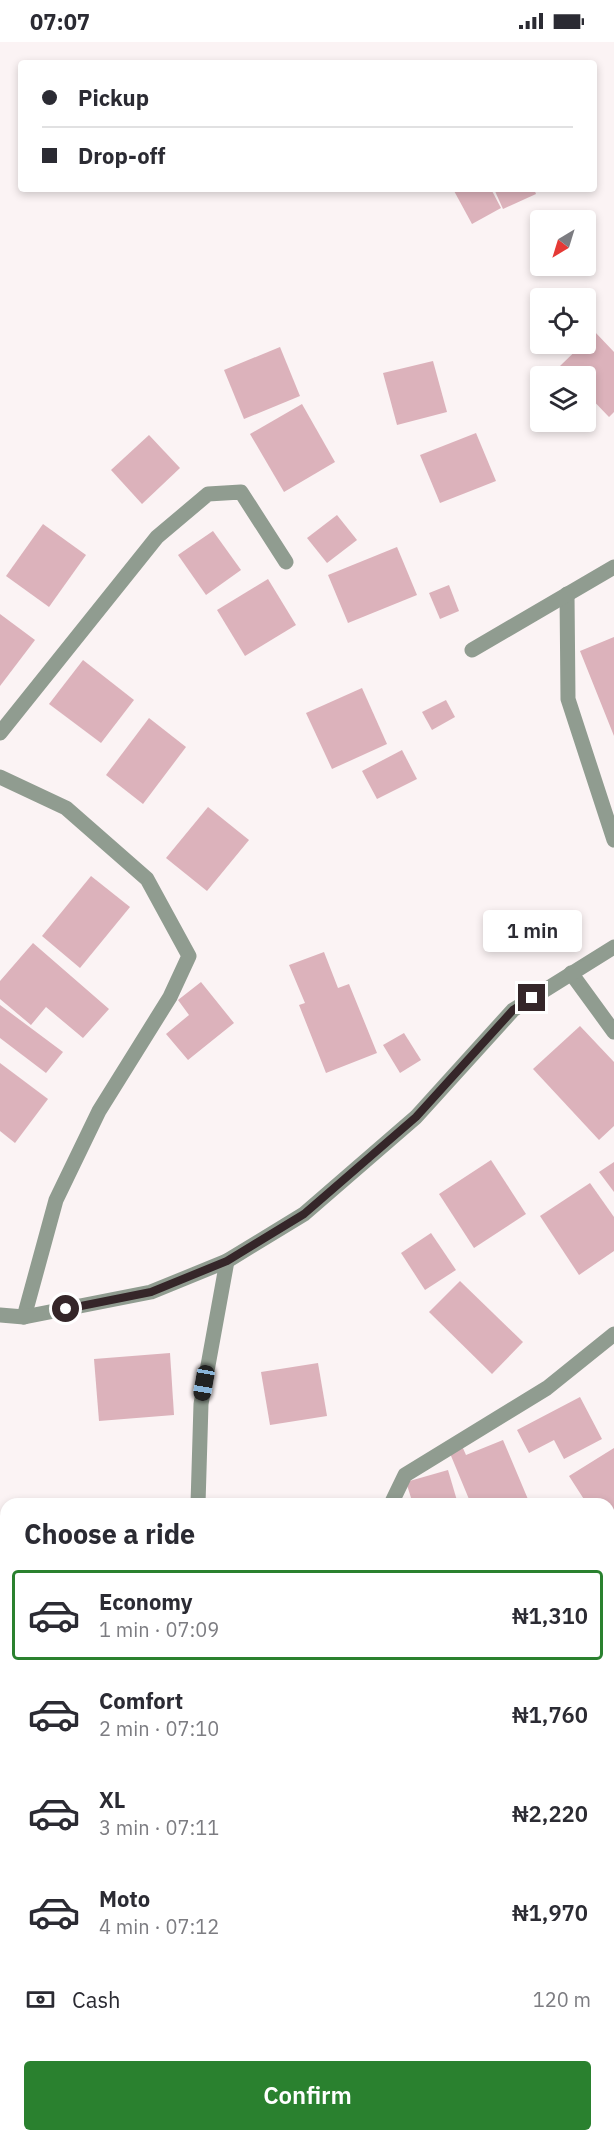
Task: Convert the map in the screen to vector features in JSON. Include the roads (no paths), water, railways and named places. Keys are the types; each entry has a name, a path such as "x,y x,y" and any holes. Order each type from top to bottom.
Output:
{"street":[{"path":"0,733 157,537 208,494 241,492 286,562"},
{"path":"472,650 614,567"},
{"path":"567,594 568,699 614,840"},
{"path":"0,777 66,808 147,879 189,956 170,997 99,1110 56,1200 24,1317"},
{"path":"0,1315 24,1317 151,1292 227,1261 304,1214 416,1117 513,1010 614,947"},
{"path":"572,974 614,1032"},
{"path":"198,1498 201,1404 227,1261"},
{"path":"394,1498 405,1475 547,1388 614,1334"}]}
